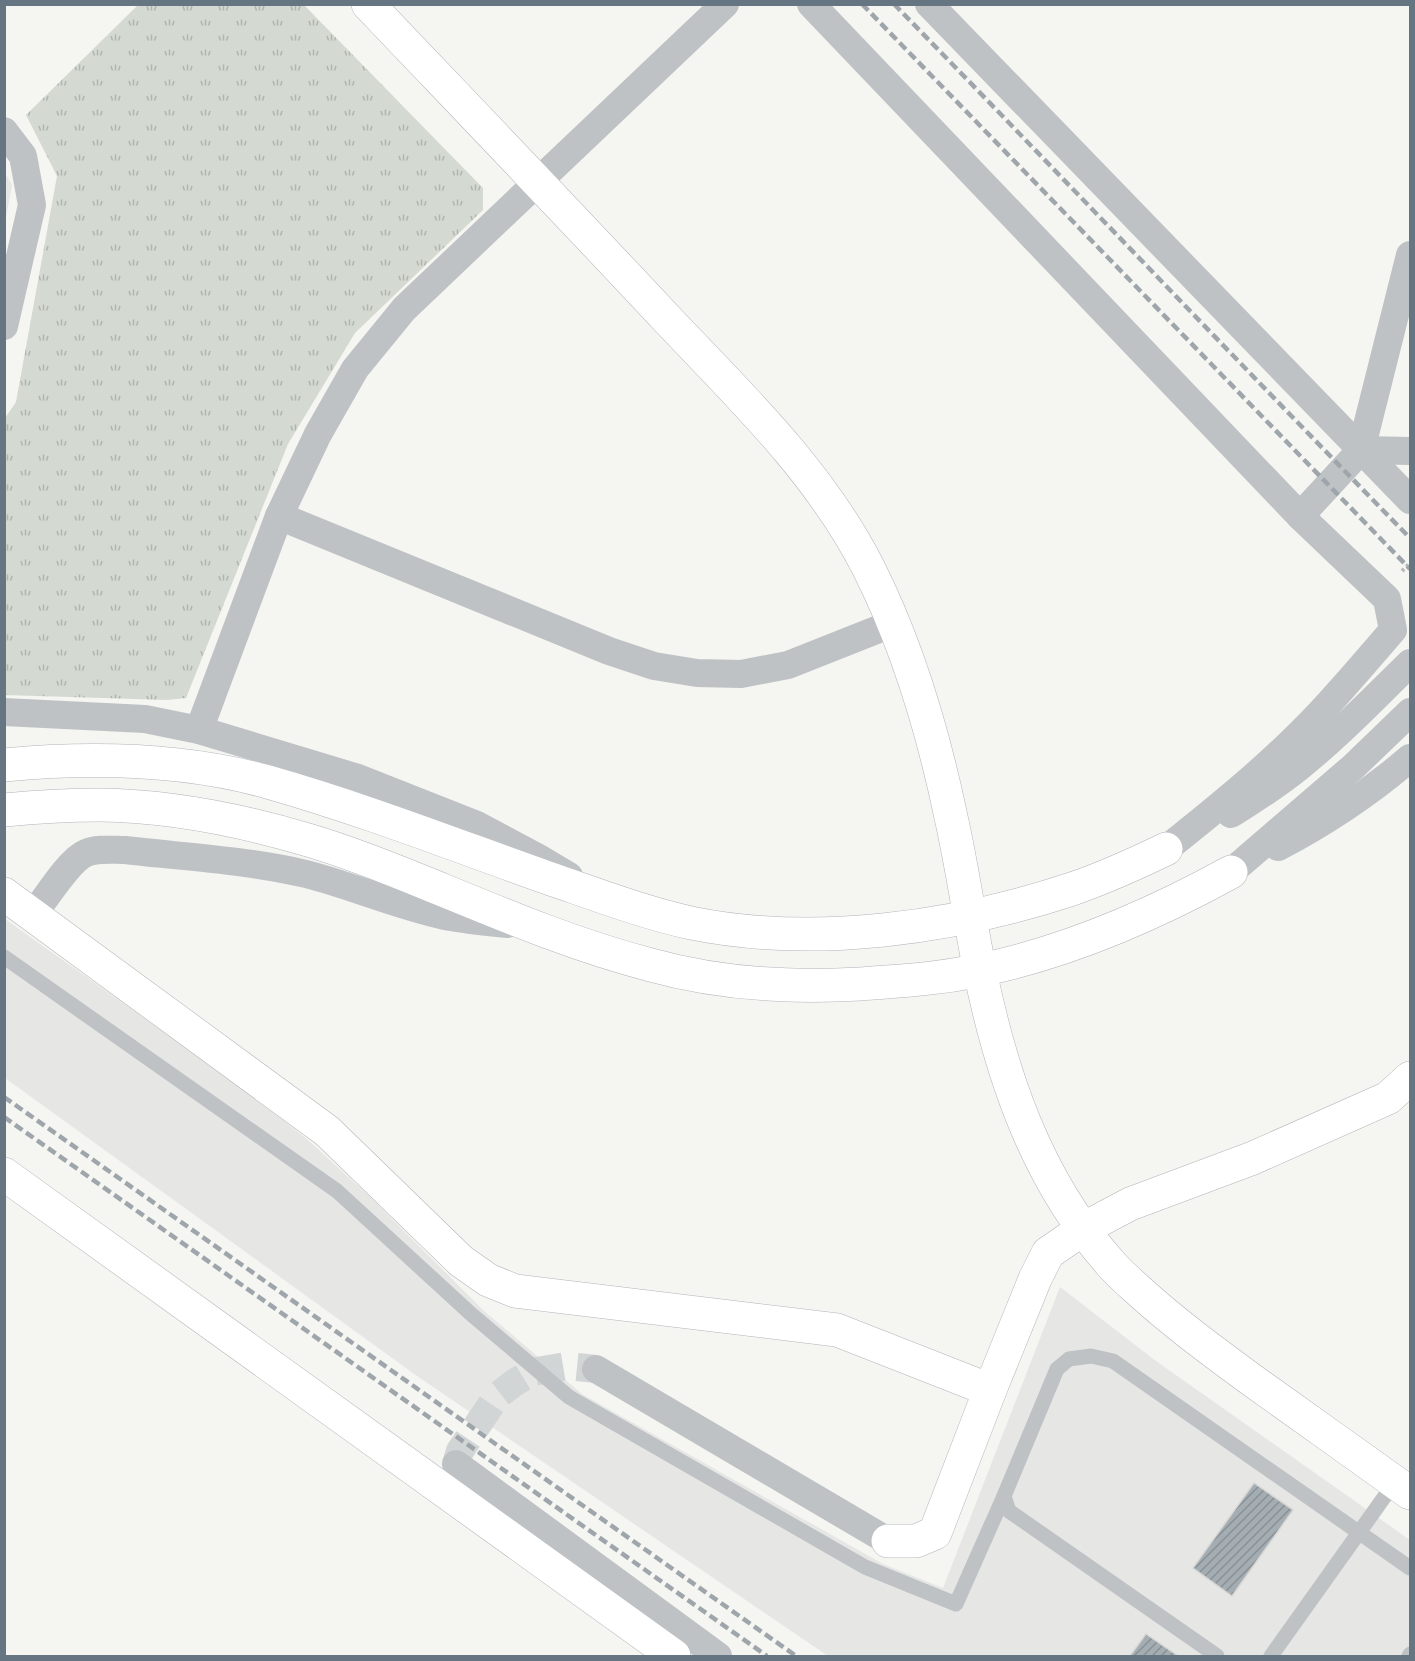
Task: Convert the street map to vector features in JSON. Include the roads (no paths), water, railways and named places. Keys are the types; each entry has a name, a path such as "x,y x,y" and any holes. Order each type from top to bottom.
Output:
{"street":[{"path":"368,4 788,447 831,506 866,563 894,623 935,748 980,970 999,1047 1016,1100 1032,1144 1053,1184 1083,1229 1113,1267 1161,1311 1212,1351 1402,1487"},
{"path":"199,730 279,516 318,434 355,369 404,309 725,4"},
{"path":"811,4 1300,516 1387,600 1402,622 1320,713 1274,758 1166,849"},
{"path":"929,4 1410,500"},
{"path":"4,131 23,156 32,205 4,326"},
{"path":"1300,516 1361,450 1410,255"},
{"path":"1361,450 1410,451"},
{"path":"279,516 609,651 654,666 697,673 741,674 788,665 894,623"},
{"path":"4,765 46,761 98,761 152,763 213,771 265,782 600,896 690,922 736,930 784,934 832,934 925,924 1022,904 1074,889 1166,849 1220,821 1265,793 1333,737 1410,663"},
{"path":"4,712 145,719 199,730 358,778 477,825 537,856 600,896"},
{"path":"1231,872 1353,767 1410,712"},
{"path":"4,810 102,805 202,814 257,825 311,840 372,861 537,928 653,966 708,977 764,984 822,986 932,978 980,970 1032,956 1136,919 1189,895 1330,818 1373,789 1410,758"},
{"path":"33,915 71,864 87,853 125,850 257,865 323,879 445,916 537,928"},
{"path":"4,894 327,1131 461,1261 488,1280 515,1291 837,1330 990,1390"},
{"path":"596,1369 888,1540 916,1541 935,1533 990,1390 1035,1279 1048,1253 1083,1229 1130,1204 1253,1158 1403,1097"},
{"path":"4,1174 674,1656"},
{"path":"456,1464 718,1656"}],"lane":[{"path":"4,957 337,1191 471,1314 569,1397 865,1568 956,1604 1057,1369 1069,1359 1091,1356 1113,1361 1410,1568"},
{"path":"1272,1656 1359,1532 1402,1487"},
{"path":"1004,1496 1009,1511 1217,1656"}],"tunnel":[{"path":"456,1464 460,1451 497,1396 514,1383 532,1372 567,1366 596,1369"}],"railway":[{"path":"862,4 1410,569"},
{"path":"894,4 1410,538"},
{"path":"4,1097 796,1656"},
{"path":"4,1117 767,1656"}]}
